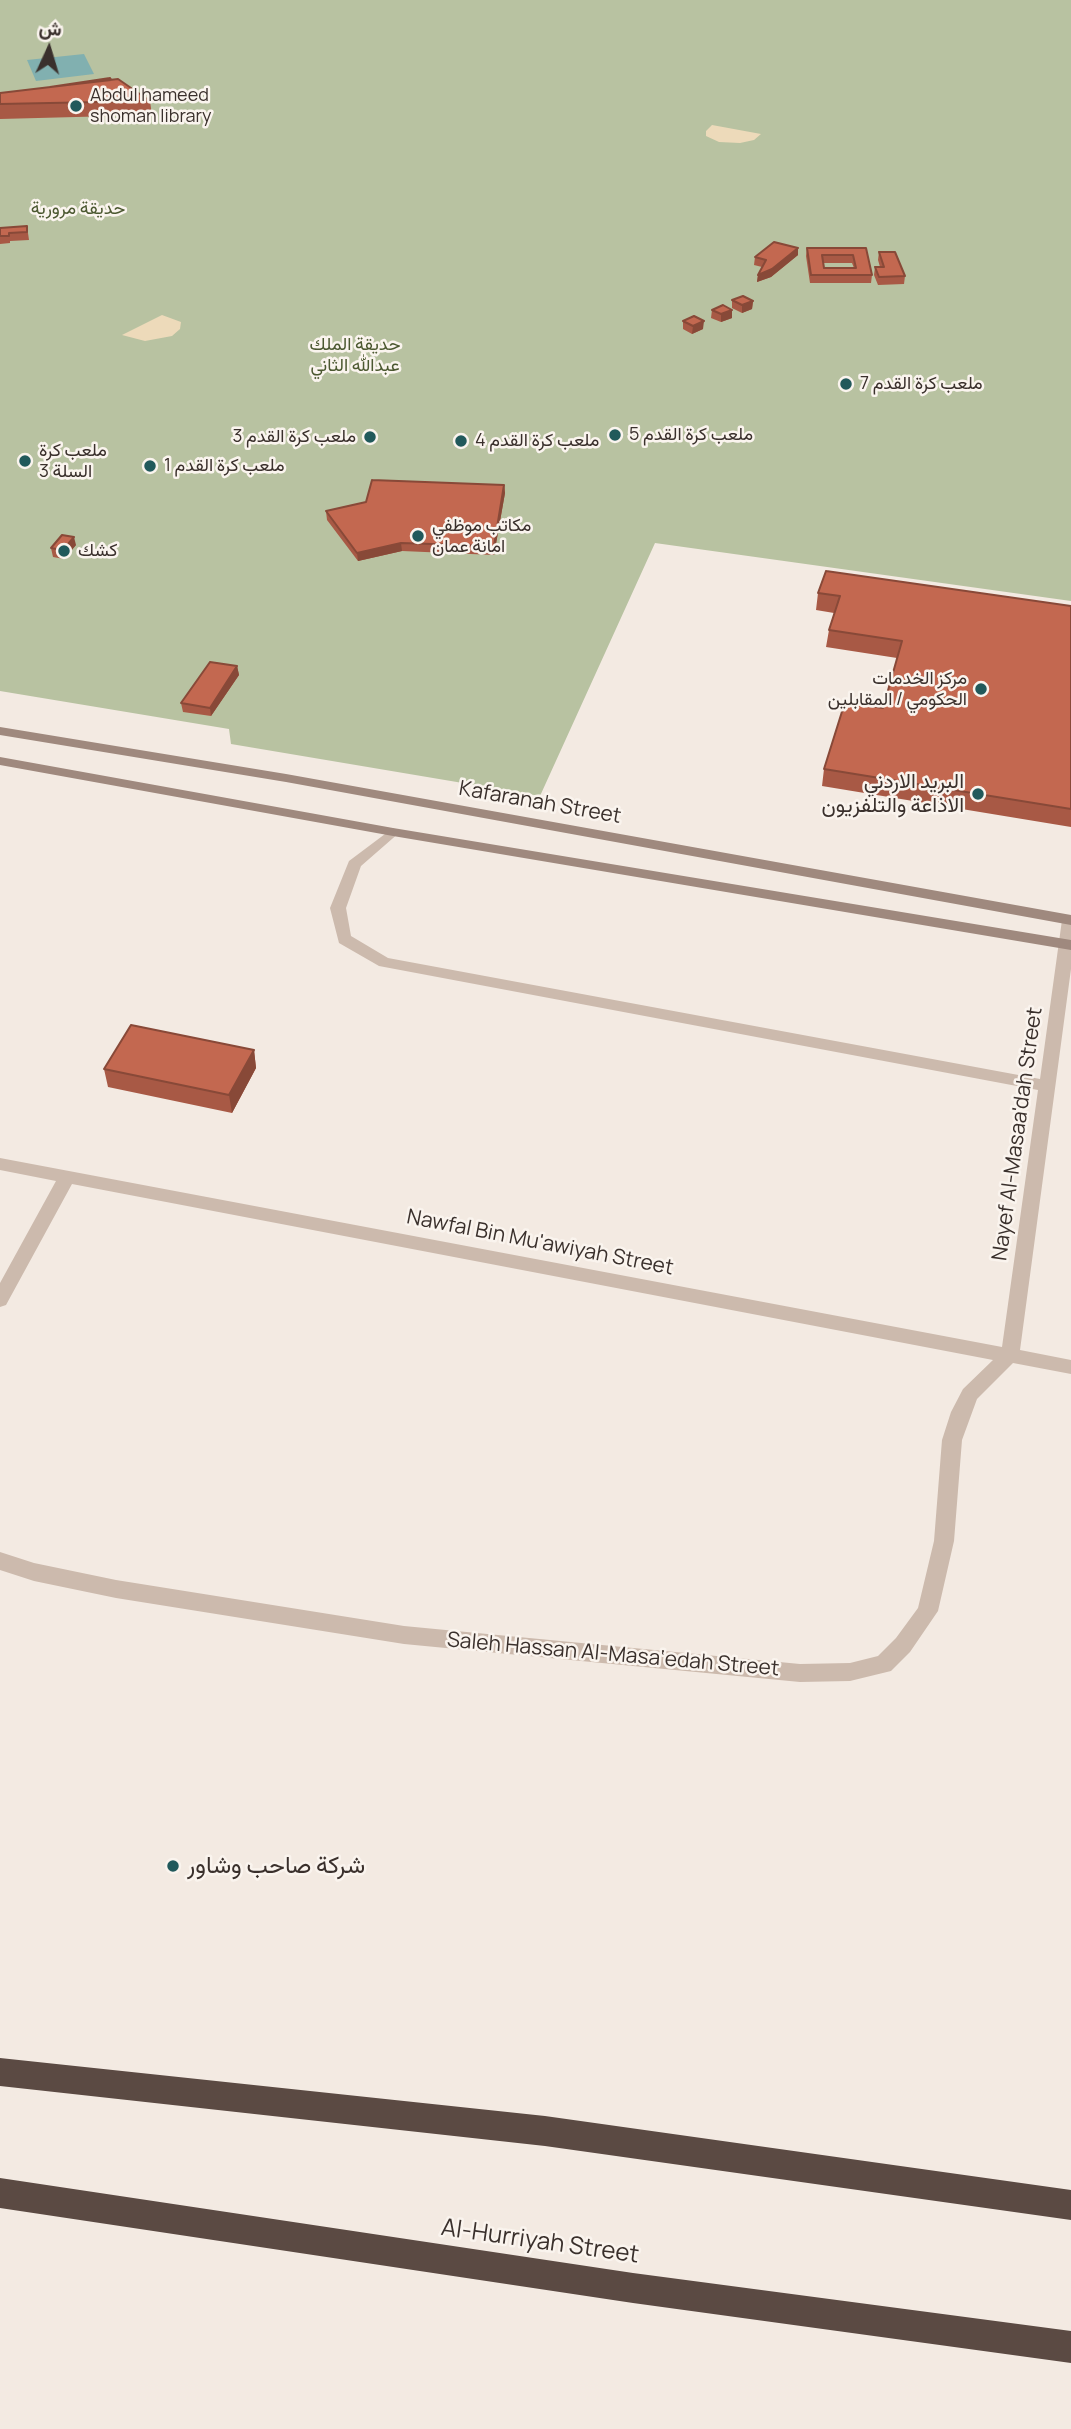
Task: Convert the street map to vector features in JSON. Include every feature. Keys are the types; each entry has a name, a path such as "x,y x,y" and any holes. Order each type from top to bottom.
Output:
{"highway":[{"path":"0,2072 545,2130 1071,2205"},
{"name":"Al-Hurriyah Street","path":"0,2193 633,2288 1071,2347"}],"street":[{"name":"Kafaranah Street","path":"0,731 286,778 1070,920"},
{"path":"0,761 393,832 1069,945"},
{"path":"393,832 354,864 338,908 344,939 384,962 1047,1086"},
{"name":"Nayef Al-Masaa'dah Street","path":"1010,1355 1069,945 1070,920"},
{"name":"Nawfal Bin Mu'awiyah Street","path":"0,1164 1071,1367"},
{"path":"0,1300 67,1177"},
{"name":"Saleh Hassan Al-Masa‘edah Street","path":"0,1561 34,1572 116,1589 404,1635 787,1671 850,1672 884,1664 903,1645 928,1611 944,1541 949,1468 955,1431 970,1395 1010,1355"}],"green space":[{"name":"حديقة الملك عبدالله الثاني","path":"0,0 1071,0 1071,601 655,543 540,796 231,744 229,729 0,691"}],"sand":[{"path":"712,125 761,134 754,140 740,143 719,142 706,136 706,131"},
{"path":"162,315 181,322 180,329 172,336 145,341 122,335"}],"water":[{"path":"84,54 94,74 36,81 27,60"}],"building":[{"path":"110,78 111,80 50,87"},
{"path":"118,79 150,101 0,104 0,93"},
{"path":"27,226 27,232 0,236 0,228"},
{"path":"774,242 798,248 772,269 758,275 766,260 755,257"},
{"path":"807,248 866,248 872,275 811,275","holes":["822,255 853,255 856,268 824,268"]},
{"path":"879,252 895,252 905,276 879,277 875,267 884,267"},
{"path":"743,296 753,301 742,305 732,300"},
{"path":"723,305 732,310 721,314 712,310"},
{"path":"694,316 704,321 693,326 683,321"},
{"name":"مكاتب موظفي امانة عمان","path":"372,480 504,485 494,546 401,543 357,553 326,511 366,502"},
{"path":"62,535 74,537 63,550 51,548"},
{"name":"مركز الخدمات الحكومي / المقابلين","path":"826,571 1071,606 1071,809 824,769 845,702 883,708 902,641 829,630 840,596 818,593"},
{"path":"210,662 237,666 210,708 181,703"},
{"path":"131,1025 254,1050 229,1095 104,1069"}],"place":[{"name":"Abdul hameed shoman library","path":"76,106"},
{"name":"ملعب كرة القدم 7","path":"846,384"},
{"name":"ملعب كرة القدم 5","path":"615,435"},
{"name":"ملعب كرة القدم 3","path":"370,437"},
{"name":"ملعب كرة القدم 4","path":"461,441"},
{"name":"ملعب كرة السلة 3","path":"25,461"},
{"name":"ملعب كرة القدم 1","path":"150,466"},
{"name":"مكاتب موظفي امانة عمان","path":"418,536"},
{"name":"كشك","path":"64,551"},
{"name":"مركز الخدمات الحكومي / المقابلين","path":"981,689"},
{"name":"البريد الاردني الاذاعة والتلفزيون","path":"978,794"},
{"name":"شركة صاحب وشاور","path":"173,1866"}],"park label":[{"name":"حديقة مرورية","path":"78,209"}]}
